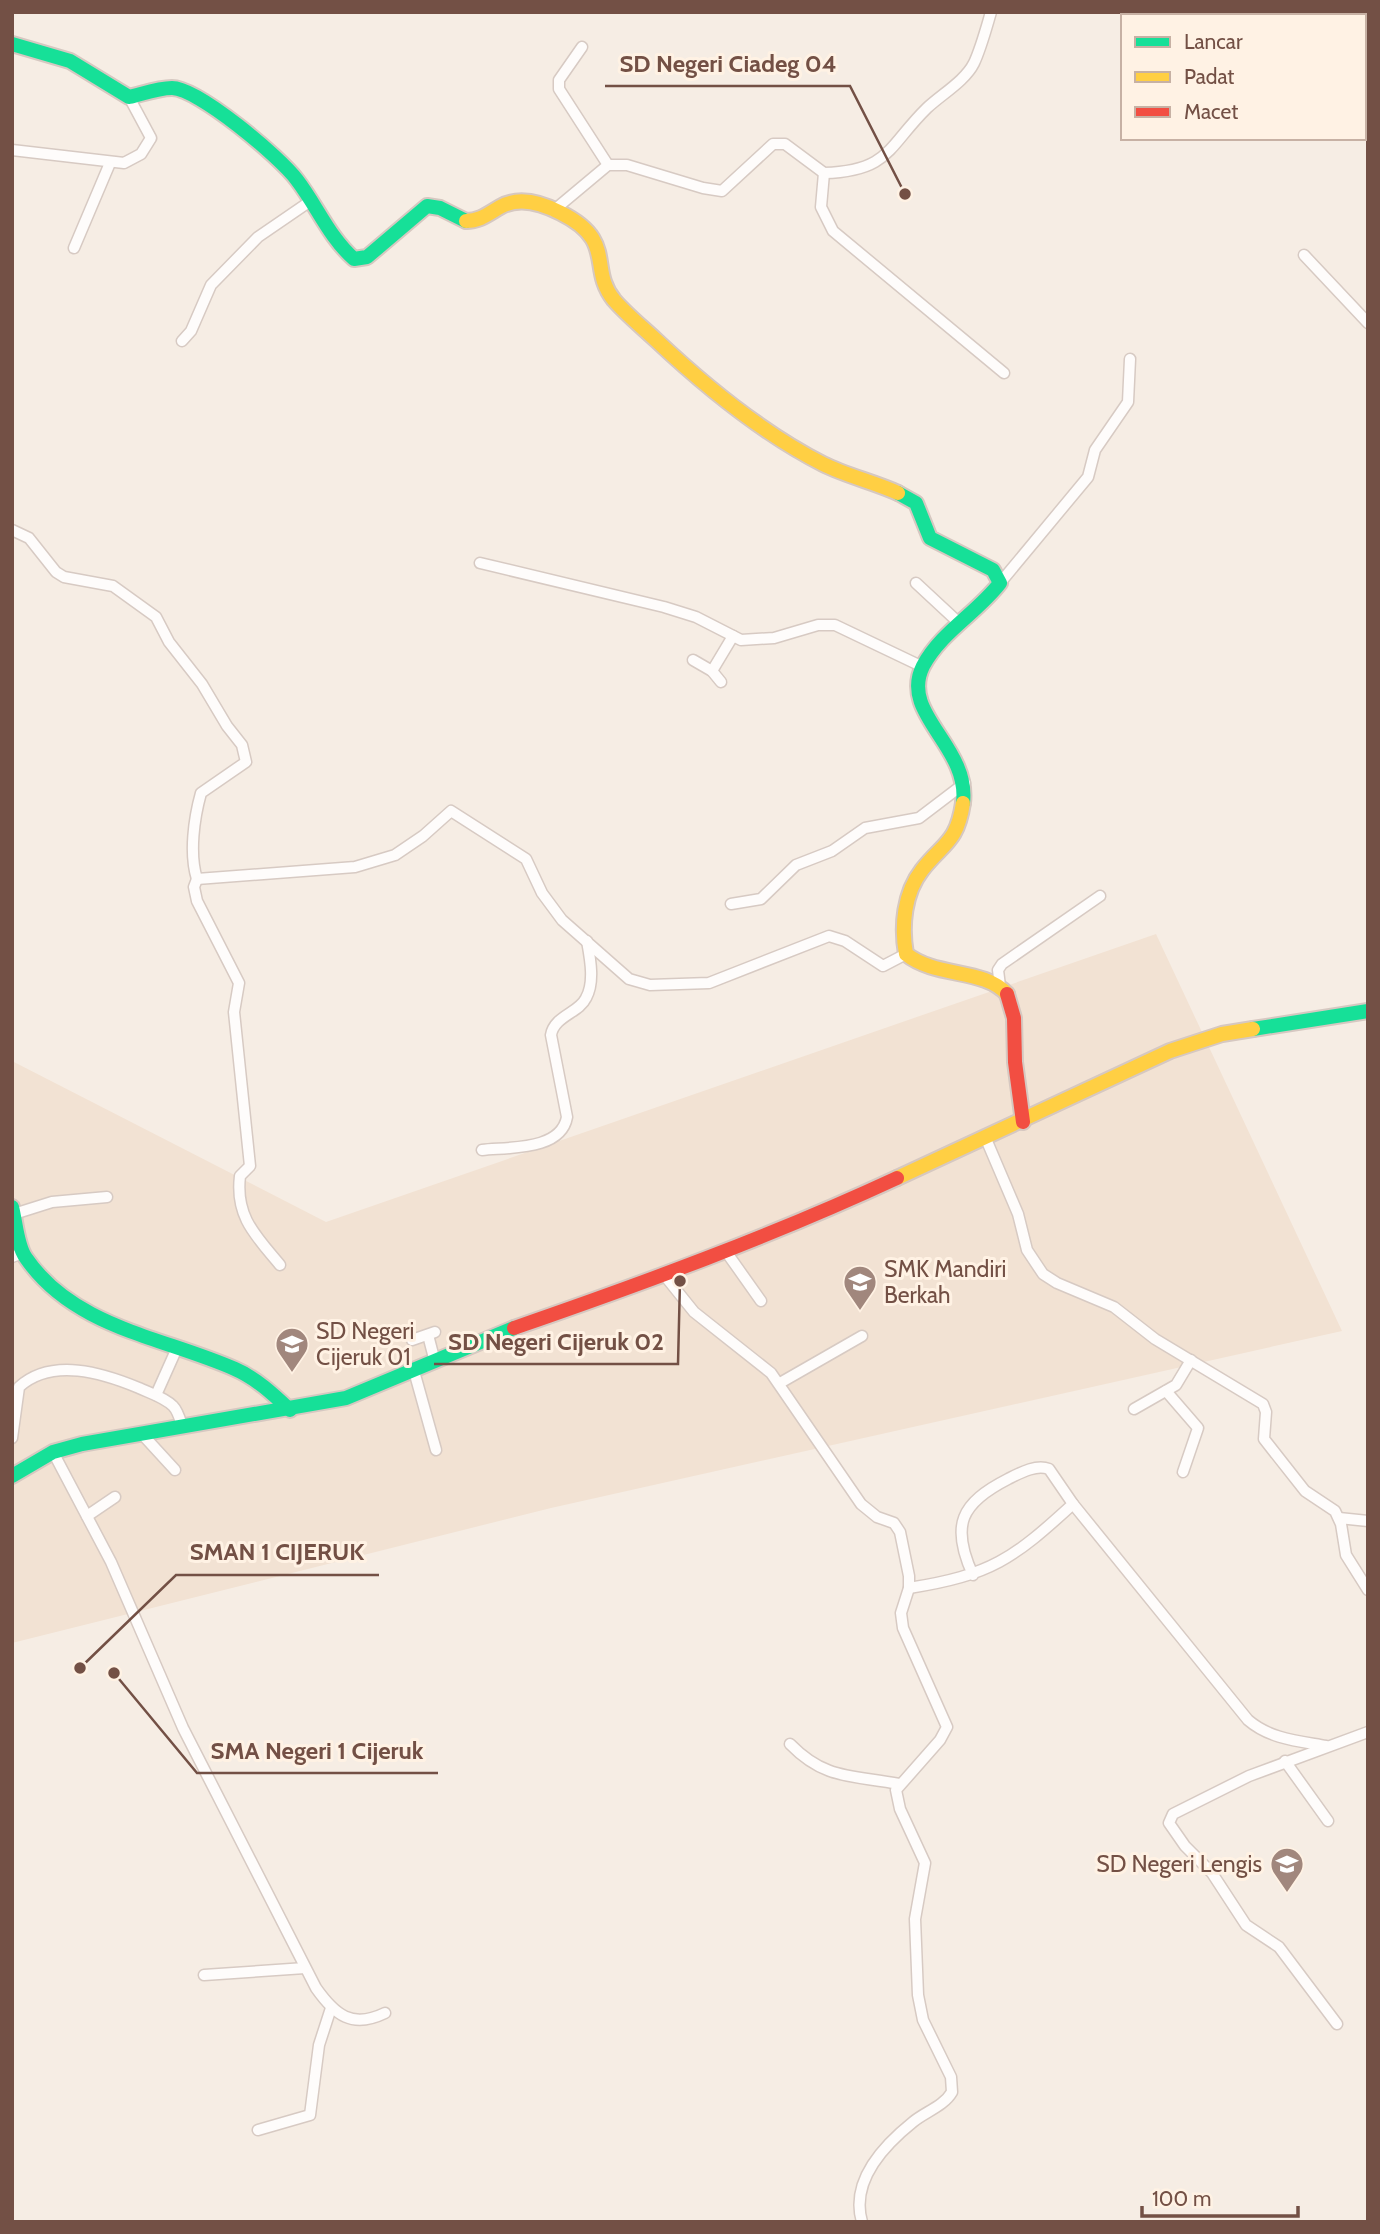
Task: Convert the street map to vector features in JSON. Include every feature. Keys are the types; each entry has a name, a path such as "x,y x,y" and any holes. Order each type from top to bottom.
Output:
{"street":[{"path":"553,211 608,165 627,165 703,188 722,191 773,144 785,144 824,173 863,166 891,152 926,108 970,70 991,12"},
{"path":"12,44 70,61 130,97 151,138 141,154 124,163 12,150"},
{"path":"582,47 559,80 559,89 608,165"},
{"path":"130,97 171,88 181,89 264,145 290,170 344,249 354,259 367,257 427,206 444,207 464,221 471,222 512,202 525,201 553,211 589,233 599,248 604,277 613,299 694,375 815,459 916,503 930,538 993,570 1000,583"},
{"path":"74,248 110,163"},
{"path":"824,173 821,206 833,231 1004,373"},
{"path":"182,341 191,331 211,285 258,237 312,200"},
{"path":"1304,255 1368,323"},
{"path":"1000,986 968,976 931,970 906,954 902,933 909,899 920,873 952,839 963,806 965,783 952,751 919,704 915,692 923,667 958,622 984,603 1088,477 1095,450 1128,402 1130,359"},
{"path":"12,530 29,538 56,572 64,577 113,586 156,617 169,642 202,684 227,726 242,745 246,762 210,784 201,793 195,822 193,859 197,879 194,892 239,987 234,1012 250,1166 240,1176 242,1212 245,1223 280,1265"},
{"path":"480,563 507,567 664,607 696,617 733,636 747,640 774,638 828,624 891,650 923,667"},
{"path":"916,583 958,622"},
{"path":"712,671 733,636"},
{"path":"693,660 712,671 721,682"},
{"path":"731,904 761,900 796,865 832,851 865,828 919,818 965,783"},
{"path":"197,879 371,863 395,855 450,811 526,859 551,906 629,979 650,985 709,983 829,936 845,941 883,966 906,954"},
{"path":"1023,1122 1012,1008 1000,986 998,970 1002,964 1100,896"},
{"path":"482,1150 550,1141 565,1126 567,1117 552,1029 587,998 590,978 587,941"},
{"path":"12,1476 53,1452 182,1426 290,1410 346,1398 506,1332 727,1253 939,1161 1118,1074 1210,1037 1368,1011"},
{"path":"986,1139 1018,1214 1027,1250 1037,1268 1057,1283 1114,1307 1188,1367 1257,1399 1266,1408 1265,1441 1295,1479 1312,1496 1329,1505 1339,1518 1346,1555 1368,1590"},
{"path":"107,1197 51,1202 13,1210 18,1255 41,1278 89,1312 143,1338 203,1356 244,1374 290,1410"},
{"path":"727,1253 761,1301"},
{"path":"665,1276 694,1312 761,1363 780,1383 861,1504 877,1517 897,1526 904,1545 909,1588 901,1613 903,1628 947,1727 935,1746 899,1784 897,1799 925,1863 915,1919 920,2009 953,2085 948,2097 900,2134 866,2174 858,2195 862,2222"},
{"path":"412,1340 432,1334 435,1362"},
{"path":"780,1383 862,1336"},
{"path":"156,1395 177,1348"},
{"path":"1134,1409 1176,1385 1188,1367"},
{"path":"12,1438 15,1434 16,1392 25,1381 43,1373 93,1370 156,1395 174,1407 182,1426"},
{"path":"414,1371 436,1450"},
{"path":"1166,1391 1198,1428 1182,1472"},
{"path":"142,1434 175,1470"},
{"path":"53,1452 114,1570 183,1728 305,1968 331,2008 354,2021 384,2014"},
{"path":"973,1575 963,1554 965,1513 970,1504 1021,1472 1045,1467 1248,1720 1261,1732 1276,1737 1330,1746"},
{"path":"88,1516 116,1497"},
{"path":"909,1588 973,1575 1024,1548 1073,1504"},
{"path":"1339,1518 1368,1521"},
{"path":"1337,2024 1279,1947 1246,1925 1212,1873 1185,1846 1169,1823 1175,1812 1248,1776 1368,1732"},
{"path":"790,1744 810,1763 824,1771 899,1784"},
{"path":"1285,1761 1328,1821"},
{"path":"204,1975 305,1968"},
{"path":"258,2130 310,2115 319,2045 331,2008"}],"shaded area":[{"path":"1156,934 1342,1331 551,1508 12,1643 12,1061 326,1222"}],"traffic: fast":[{"path":"12,44 70,61 129,97 172,88 200,99 238,125 288,169 337,241 354,259 367,257 427,206 440,208 466,221"},
{"path":"898,493 916,503 930,538 993,570 1000,583 939,643 923,666 918,683 920,700 927,715 956,764 962,783 963,803"},
{"path":"1253,1029 1368,1011"},
{"path":"12,1207 19,1241 26,1258 46,1282 69,1300 122,1328 243,1373 290,1410"},
{"path":"12,1476 53,1452 82,1444 346,1398 514,1328"}],"traffic: slow":[{"path":"466,221 480,218 507,204 523,201 546,206 578,223 596,244 603,277 614,300 695,375 735,408 800,452 832,468 898,493"},
{"path":"963,803 953,835 922,870 911,889 904,921 906,954 931,967 986,980 1007,994"},
{"path":"897,1178 1170,1051 1222,1034 1253,1029"}],"traffic: jam":[{"path":"1007,994 1014,1018 1015,1062 1023,1122"},
{"path":"514,1328 707,1258 803,1220 897,1178"}],"place":[{"name":"SD Negeri Ciadeg 04","path":"905,194"},
{"name":"SD Negeri Cijeruk 02","path":"680,1281"},
{"name":"SMK Mandiri Berkah","path":"860,1312"},
{"name":"SD Negeri Cijeruk 01","path":"292,1374"},
{"name":"SMAN 1 CIJERUK","path":"80,1668"},
{"name":"SMA Negeri 1 Cijeruk","path":"114,1673"},
{"name":"SD Negeri Lengis","path":"1287,1894"}]}
